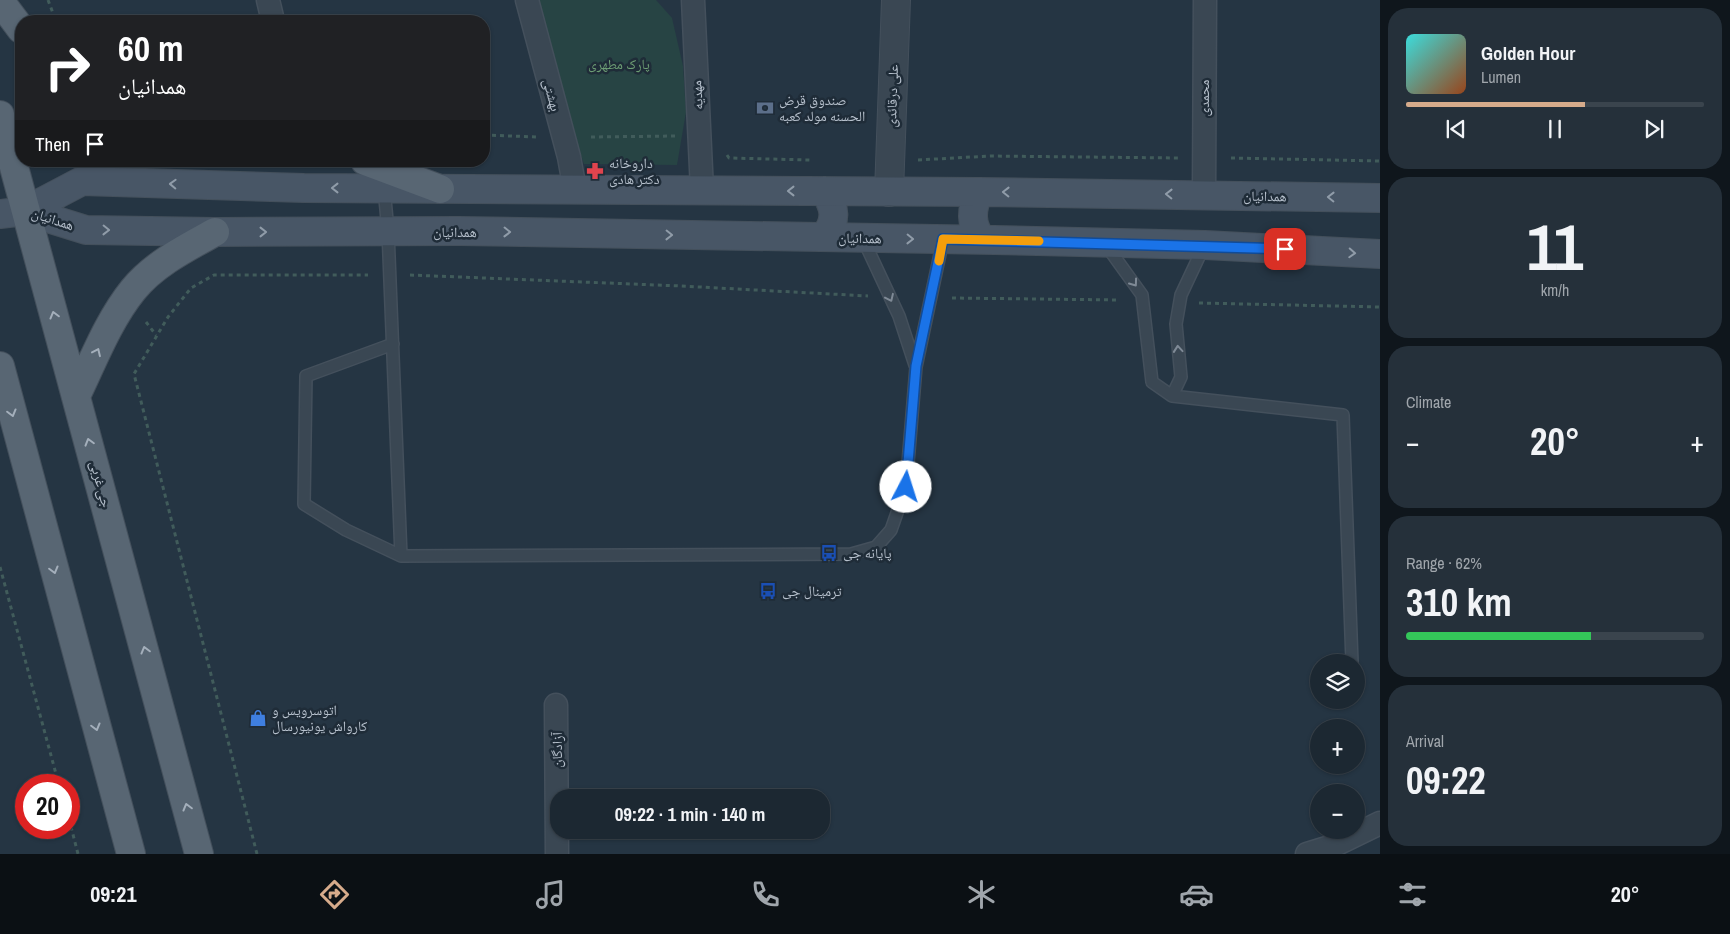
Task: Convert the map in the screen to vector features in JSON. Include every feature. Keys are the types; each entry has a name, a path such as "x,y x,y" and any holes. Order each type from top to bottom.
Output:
{"main road":[{"path":"0,1 15,21"},
{"name":"جی غربی","path":"0,115 13,212 76,396 199,854"},
{"path":"381,167 440,189"},
{"name":"همدانیان","path":"13,212 82,181 440,189 979,192 1380,198"},
{"path":"824,191 833,207 833,226 824,237"},
{"path":"979,192 972,215 973,228 982,240"},
{"name":"همدانیان","path":"13,212 86,230 943,239 1205,245 1380,254"},
{"path":"76,396 103,338 133,290 170,258 215,232"},
{"path":"0,366 131,854"}],"street":[{"path":"268,0 272,15"},
{"name":"بهشتی","path":"527,0 564,138 575,190"},
{"name":"مهدیه","path":"693,0 702,190"},
{"name":"علی درقائدی","path":"889,192 896,0"},
{"name":"محمدی","path":"1204,195 1205,0"},
{"name":"آزادگان","path":"556,705 557,854"},
{"path":"1307,854 1333,846 1380,823"}],"lane":[{"path":"384,188 388,232 401,556"},
{"path":"862,238 899,316 916,366"},
{"path":"393,344 306,376 304,504 346,530 401,556 850,554 876,547 891,530 906,487 916,366 943,239"},
{"path":"1105,243 1142,295 1152,382 1172,396 1343,415 1352,654"},
{"path":"1172,396 1181,377 1176,324 1180,302 1205,245"}],"path":[{"path":"48,0 54,15"},
{"path":"490,135 564,138 699,135 729,158 814,160"},
{"path":"890,162 990,156 1380,161"},
{"path":"257,854 134,374 156,334 191,288 214,275 389,274 682,286 890,298"},
{"path":"931,298 1143,300"},
{"path":"1180,302 1227,305 1380,307"},
{"path":"0,568 56,774"},
{"path":"74,839 78,854"}],"green space":[{"name":"پارک مطهری","path":"539,0 656,0 672,18 683,66 686,112 677,165 584,164 575,140"}],"slow traffic":[{"path":"939,261 943,239 1039,241"}],"place":[{"name":"صندوق قرض الحسنه مولد کعبه","path":"765,108"},
{"name":"داروخانه دکتر هادی","path":"595,171"},
{"name":"پایانه جی","path":"829,553"},
{"name":"ترمینال جی","path":"768,591"},
{"name":"اتوسرویس و کارواش یونیورسال","path":"258,718"}],"route":[{"path":"906,487 916,366 943,239 1205,245 1285,249"}]}
